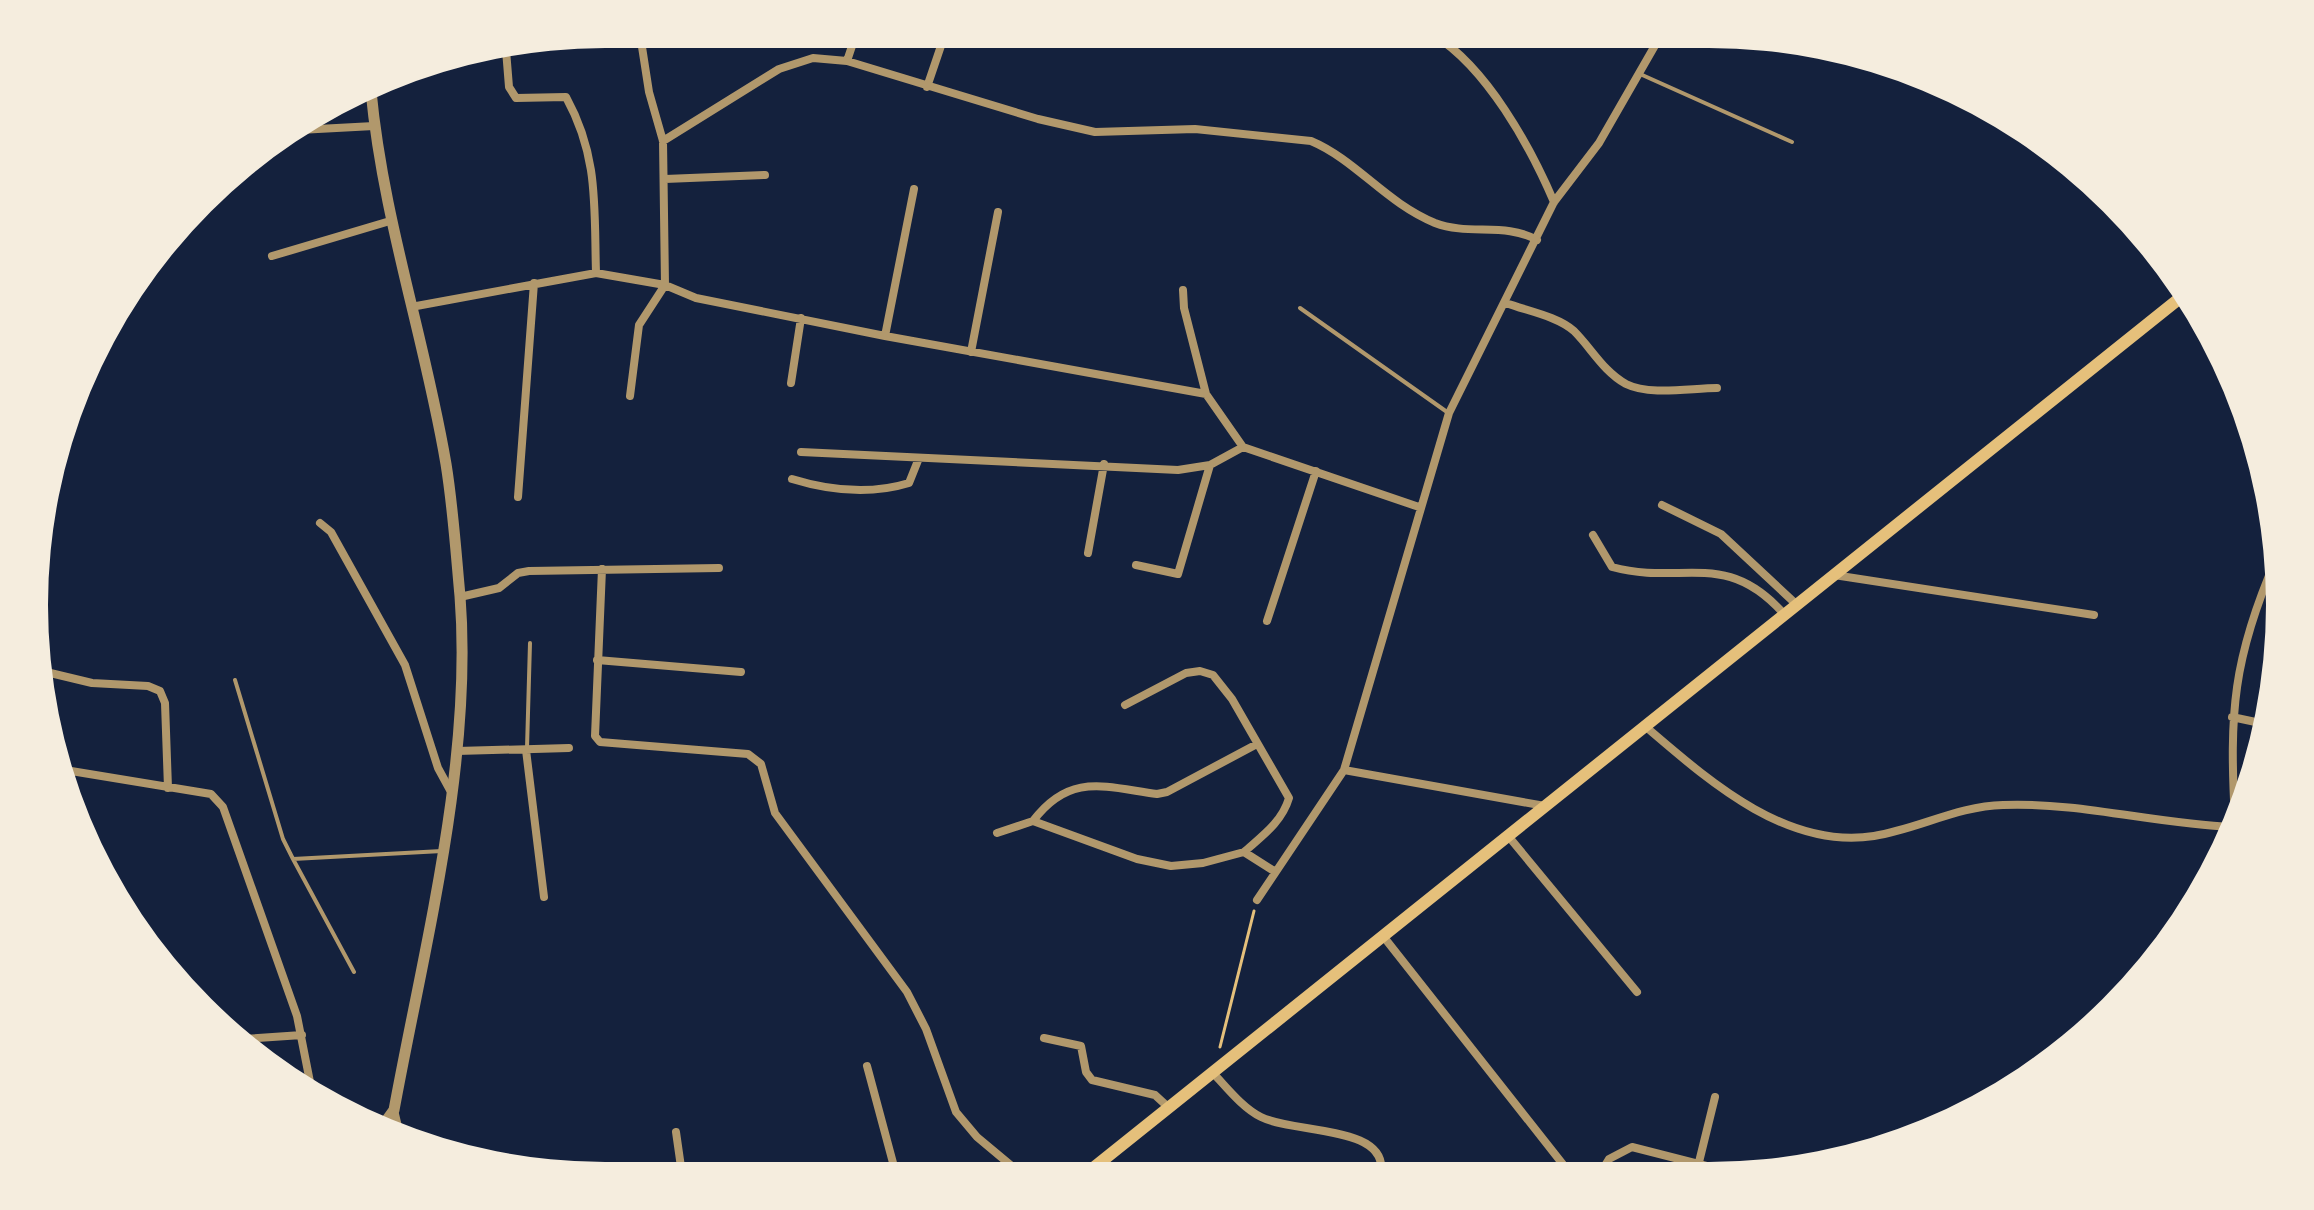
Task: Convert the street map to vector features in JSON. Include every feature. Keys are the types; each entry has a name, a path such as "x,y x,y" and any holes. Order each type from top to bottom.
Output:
{"main road":[{"path":"1100,1162 1167,1106 1214,1074 2175,302"}],"street":[{"path":"630,396 639,325 665,285 663,141 649,92 642,48"},
{"path":"847,61 851,48"},
{"path":"927,87 940,48"},
{"path":"1453,48 1481,78 1535,159 1554,202"},
{"path":"1257,900 1344,770 1449,413 1554,202 1599,143 1654,48"},
{"path":"507,57 509,87 516,98 566,97 572,108 593,163 596,273"},
{"path":"663,141 802,59 847,61 927,87 1095,132 1195,129 1311,141 1328,148 1397,203 1432,221 1477,232 1518,230 1537,240"},
{"path":"372,99 390,221 446,465 460,597 462,658 457,751 442,851 394,1110 397,1122"},
{"path":"316,129 374,126"},
{"path":"665,179 765,175"},
{"path":"885,336 914,189"},
{"path":"971,352 998,212"},
{"path":"272,256 390,221"},
{"path":"411,307 596,273 665,285 696,298 885,336 1206,394"},
{"path":"518,497 534,283"},
{"path":"1183,290 1184,308 1206,394 1243,447 1419,507"},
{"path":"1506,303 1559,321 1573,330 1604,368 1628,385 1655,389 1717,388"},
{"path":"791,383 801,318"},
{"path":"801,452 1104,464 1178,470 1210,465 1243,447"},
{"path":"792,479 829,490 890,489 909,483 919,458"},
{"path":"1088,553 1104,464"},
{"path":"1136,565 1178,574 1210,465"},
{"path":"1267,621 1316,471"},
{"path":"1662,505 1721,534 1796,604"},
{"path":"320,523 331,532 405,665 438,768 450,790"},
{"path":"1593,535 1612,567 1736,577 1757,587 1784,614"},
{"path":"460,597 499,588 518,573 529,571 719,568"},
{"path":"602,569 595,736 600,742 748,754 761,764 775,813 907,992 926,1029 956,1112 977,1137 1007,1162"},
{"path":"1833,575 2094,615"},
{"path":"2237,782 2232,717 2243,648 2266,587"},
{"path":"597,660 741,672"},
{"path":"1033,821 1137,859 1171,866 1203,863 1244,852 1270,830 1285,810 1289,798 1232,699 1213,675 1200,671 1186,673 1125,705"},
{"path":"53,674 92,683 148,686 160,691 165,703 168,788"},
{"path":"2232,717 2253,722"},
{"path":"1646,727 1741,800 1811,834 1874,836 1949,813 2000,805 2057,805 2187,826 2220,827"},
{"path":"997,833 1033,821 1044,807 1082,785 1167,792 1257,744"},
{"path":"457,751 569,748"},
{"path":"526,750 544,897"},
{"path":"1344,770 1546,806"},
{"path":"74,772 211,794 223,807 302,1035 309,1076"},
{"path":"1509,837 1637,992"},
{"path":"1244,852 1274,871"},
{"path":"1383,936 1561,1162"},
{"path":"255,1038 302,1035"},
{"path":"1044,1038 1081,1046 1086,1072 1092,1080 1155,1095 1167,1106"},
{"path":"867,1066 893,1162"},
{"path":"1214,1074 1257,1115 1283,1126 1349,1136 1371,1144 1379,1154 1380,1162"},
{"path":"1607,1162 1622,1150 1632,1147 1699,1162 1715,1097"},
{"path":"388,1118 394,1110"},
{"path":"676,1132 680,1162"}],"lane":[{"path":"1640,74 1792,142"},
{"path":"1300,308 1449,413"},
{"path":"526,750 530,643"},
{"path":"235,680 283,839 354,972"},
{"path":"293,859 442,851"}],"path":[{"path":"1220,1047 1257,900"}]}
